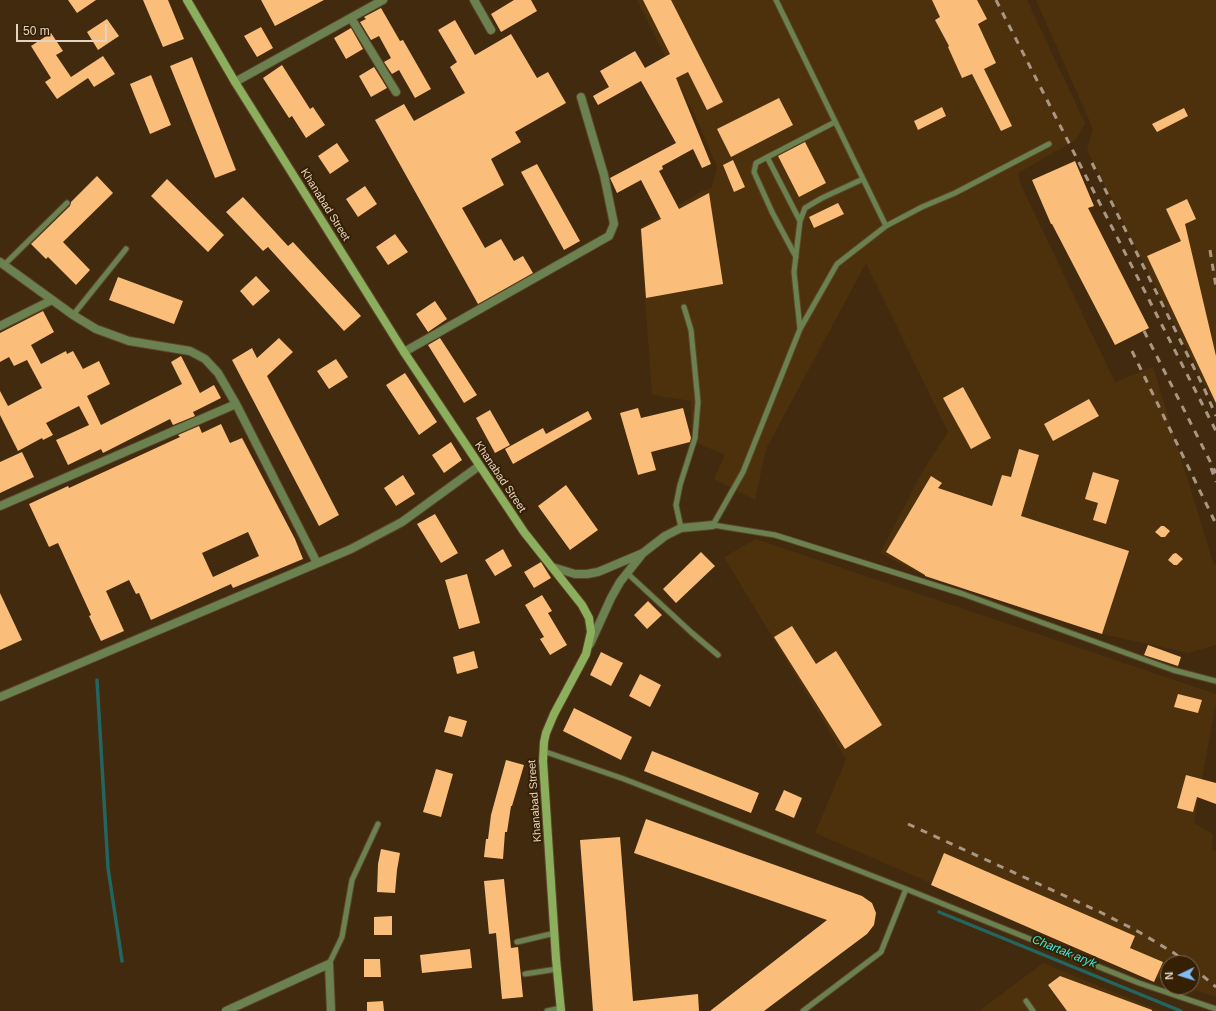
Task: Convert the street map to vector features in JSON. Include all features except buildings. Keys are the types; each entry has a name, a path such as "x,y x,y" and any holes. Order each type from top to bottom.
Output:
{"main road":[{"name":"Khanabad Street","path":"187,0 235,82 404,352 524,532 582,605 589,618 591,632 586,654 546,733 543,751 561,1010"}],"street":[{"path":"235,82 383,0"},
{"path":"474,0 491,30"},
{"path":"351,18 396,92"},
{"path":"404,352 609,236 614,224 604,174 581,97"},
{"path":"2,263 73,315 96,328 129,341 190,351 205,359 218,373 236,404 317,563"},
{"path":"0,326 52,300"},
{"path":"0,506 236,404"},
{"path":"0,697 351,549 402,522 479,466"},
{"path":"552,567 575,574 598,572 643,552 665,536 682,528 713,525"},
{"path":"586,654 611,598 620,582 643,552"},
{"path":"226,1011 329,964 331,1011"}],"lane":[{"path":"776,0 886,226"},
{"path":"796,257 772,212 754,172 756,163 835,122"},
{"path":"1048,144 955,194 922,207 886,226 837,264 800,329 743,472 713,525 774,535 963,594 1173,670 1216,681"},
{"path":"767,157 800,221"},
{"path":"800,329 794,272 800,221 805,208 822,198 863,179"},
{"path":"2,263 67,203"},
{"path":"73,315 126,249"},
{"path":"682,528 676,505 680,485 695,438 698,402 691,330 684,308"},
{"path":"627,573 718,655"},
{"path":"543,751 624,779 906,889 1139,983 1216,1009"},
{"path":"329,964 342,937 352,880 378,824"},
{"path":"802,1011 881,952 906,889"},
{"path":"517,942 555,933"},
{"path":"525,974 557,969"},
{"path":"1026,1002 1033,1011"},
{"path":"547,1011 561,1010"}],"shaded area":[{"path":"637,0 1027,0 1085,123 1076,140 1018,173 1021,185 1115,382 1153,367 1214,565 1216,564 1216,645 1188,653 1102,634 925,576 880,553 924,469 948,432 866,263 766,449 755,500 714,479 725,455 692,441 691,401 652,395 640,228 700,192 712,187 717,167 697,120"},
{"path":"1036,0 1216,0 1216,407 1087,150 1093,129"},
{"path":"756,539 1216,694 1216,702 1194,823 1213,834 1212,850 1216,851 1216,997 1200,992 1200,955 1160,955 1160,978 1123,966 815,833 846,759 724,557"},
{"path":"1043,963 1160,1011 979,1011"}],"waterway":[{"path":"97,680 108,868 122,961"},
{"name":"Chartak aryk","path":"939,912 1181,1011"}],"railway":[{"path":"996,0 1216,431"},
{"path":"1092,163 1204,388 1216,416"},
{"path":"1210,250 1216,287"},
{"path":"1144,331 1216,473"},
{"path":"1132,351 1216,524"},
{"path":"1211,468 1216,482"},
{"path":"908,824 1100,912 1139,932 1177,955"},
{"path":"1200,974 1216,987"}]}
